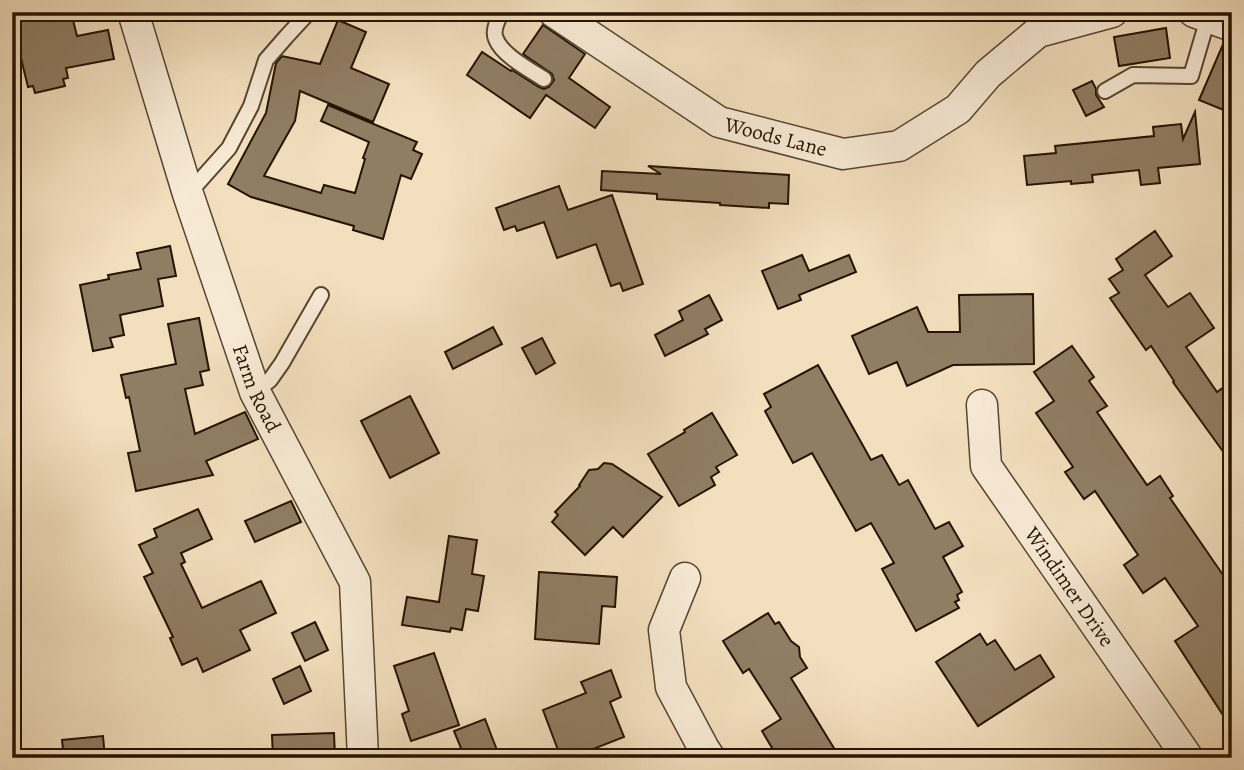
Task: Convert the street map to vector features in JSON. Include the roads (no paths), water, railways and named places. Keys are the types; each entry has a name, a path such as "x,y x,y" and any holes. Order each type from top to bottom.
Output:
{"street":[{"name":"Farm Road","path":"133,12 188,194 255,393 355,582 363,758"},
{"name":"Woods Lane","path":"554,12 719,122 843,154 899,146 958,109 988,74 1038,32 1112,12"},
{"name":"Windimer Drive","path":"982,405 986,466 1188,758"},
{"path":"685,578 664,630 671,687 710,758"}],"lane":[{"path":"188,194 229,148 251,106 267,60 309,12"},
{"path":"502,12 495,29 496,39 511,57 544,79"},
{"path":"1105,91 1133,75 1191,76 1211,19"},
{"path":"255,393 270,380 282,363 321,295"}]}
